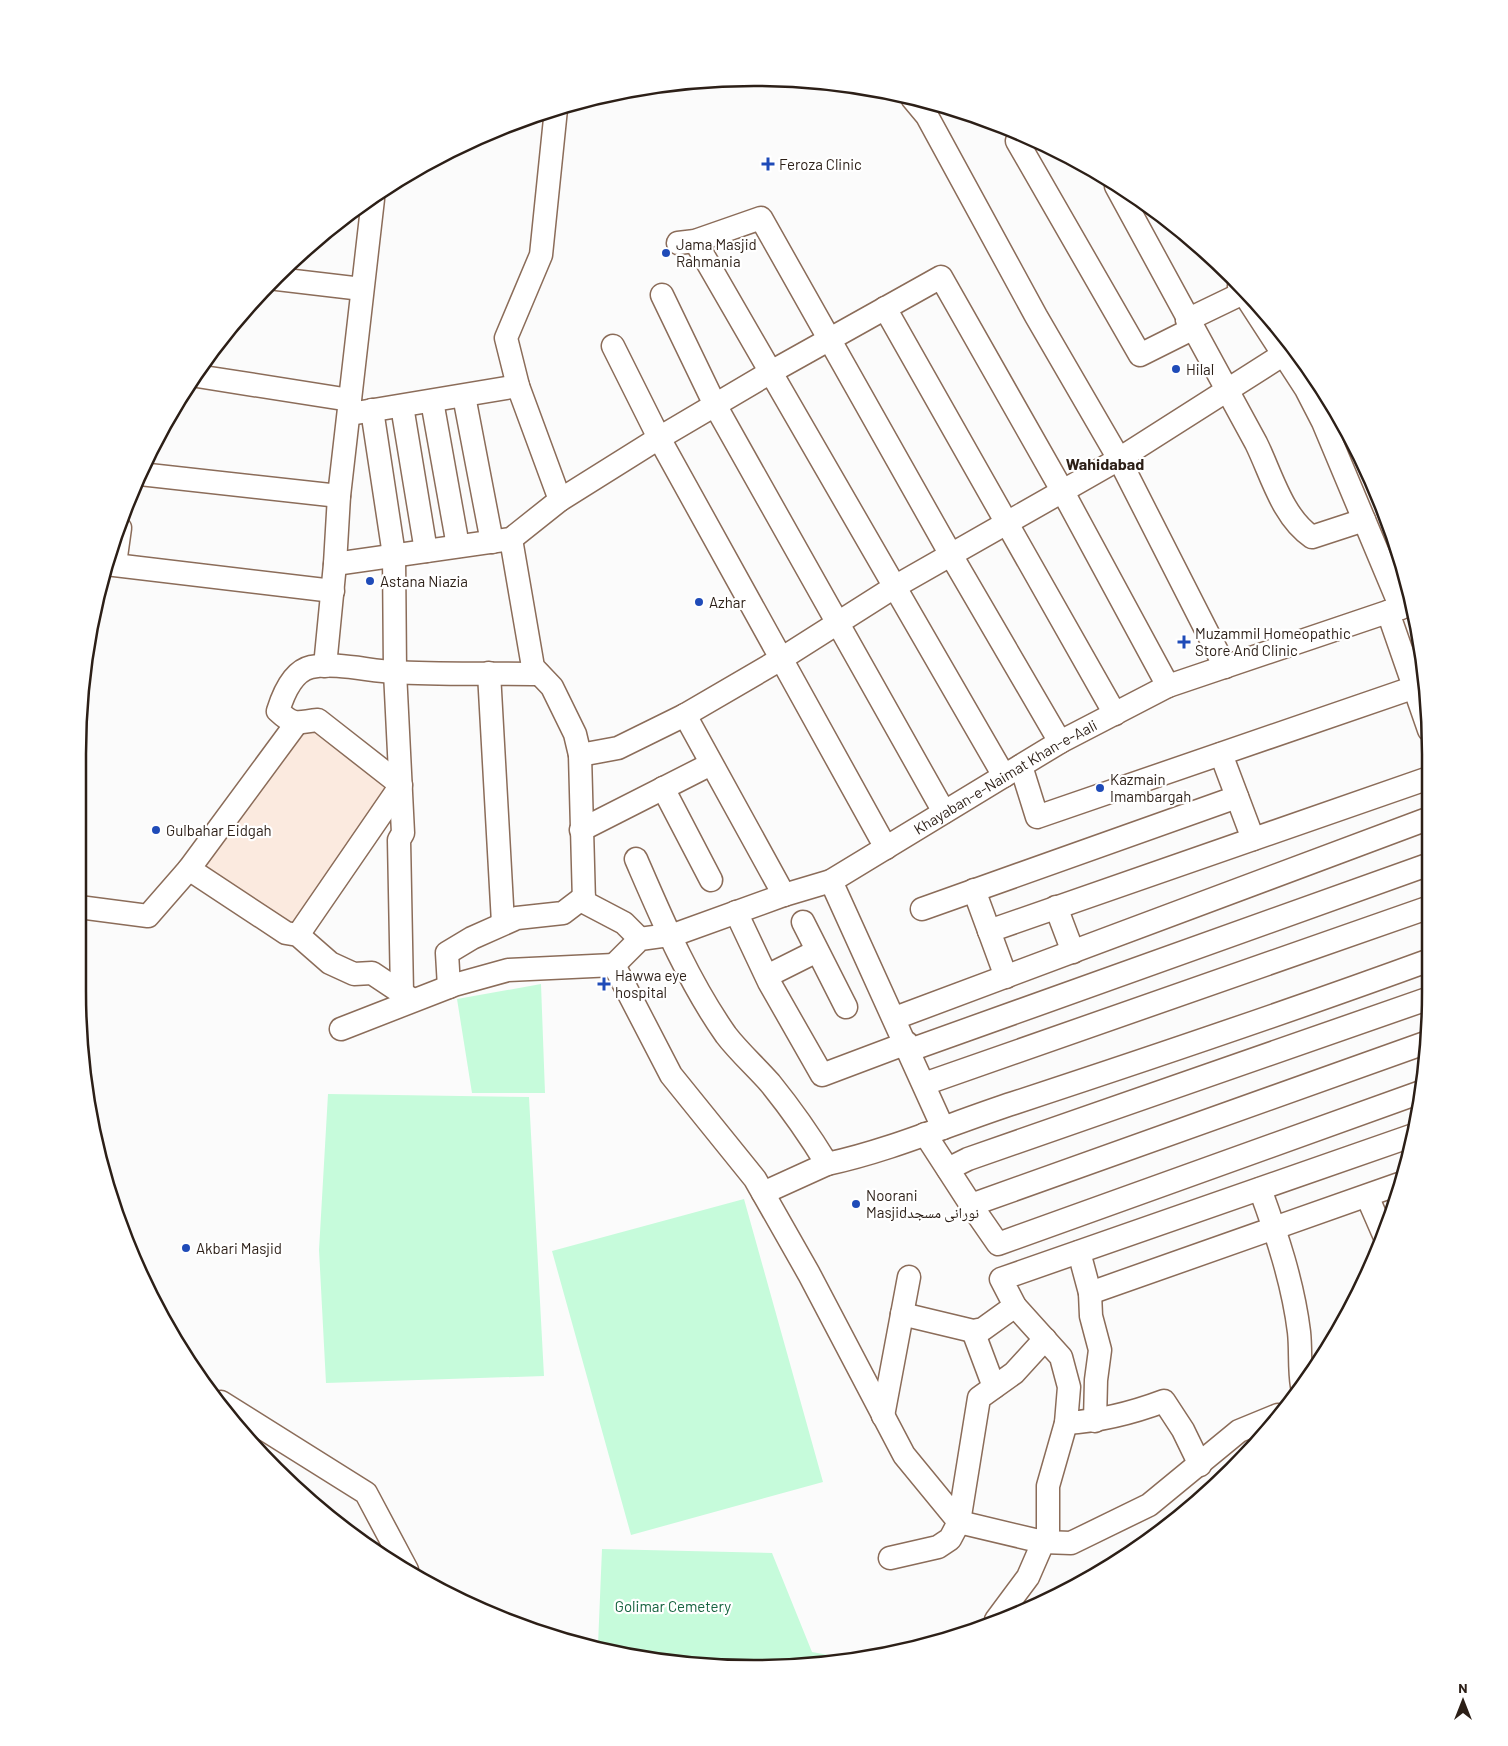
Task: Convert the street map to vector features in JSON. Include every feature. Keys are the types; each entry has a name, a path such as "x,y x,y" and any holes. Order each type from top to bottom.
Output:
{"street":[{"path":"919,107 926,116 1036,316 1119,459 1225,667"},
{"path":"555,117 541,255 506,338 518,386 560,500"},
{"path":"1017,141 1140,355 1236,293"},
{"path":"1122,197 1225,390 1256,443 1290,513 1305,532 1312,536 1364,520"},
{"path":"325,666 333,590 339,496 372,207"},
{"path":"1060,742 951,555 761,218 686,242 772,372 896,586 1012,771 1037,817 1418,686"},
{"path":"335,564 501,541 560,500 660,438 940,277 1063,492 1168,686"},
{"path":"284,280 362,290"},
{"path":"662,295 715,405 839,622 944,812"},
{"path":"885,308 1115,714"},
{"path":"1261,320 1284,354 1323,422 1399,608 1417,678"},
{"path":"613,346 660,438 780,659 886,848"},
{"path":"580,755 618,748 685,715 780,659 896,586 1119,459 1284,354"},
{"path":"203,377 372,410 432,402 518,386"},
{"path":"341,1029 408,997 508,970 614,965 640,938 624,924 584,902 580,755 575,734 552,687 533,667 464,396"},
{"path":"432,402 458,546"},
{"path":"402,406 426,551"},
{"path":"372,410 394,555 396,672 403,833 399,840 408,997"},
{"path":"148,475 339,496"},
{"path":"114,564 333,590"},
{"name":"Khayaban-e-Naimat Khan-e-Aali","path":"640,938 669,935 784,895 831,881 1060,742 1168,686 1399,608"},
{"path":"296,724 278,710 284,691 309,667 325,666 396,672 539,674"},
{"path":"489,673 503,923"},
{"path":"685,715 784,895"},
{"path":"86,908 148,916 189,869 296,724 318,720 401,785"},
{"path":"1221,754 1253,839"},
{"path":"581,830 711,764"},
{"path":"989,932 1422,780"},
{"path":"298,935 401,785"},
{"path":"663,788 710,880"},
{"path":"922,909 1237,797"},
{"path":"895,1018 1422,821"},
{"path":"636,859 669,935 697,988 727,1036 770,1084 806,1129 827,1164"},
{"path":"736,912 766,976 822,1075 908,1047 1422,867"},
{"path":"189,869 286,933 298,935 330,963 354,974 372,973 408,997"},
{"path":"831,881 924,1084 934,1131 948,1169 998,1244 1413,1095"},
{"path":"974,890 1006,977"},
{"path":"449,987 447,953 503,923 517,918 563,913 584,897"},
{"path":"1056,907 1073,952"},
{"path":"924,1084 1422,910"},
{"path":"803,922 846,1007"},
{"path":"766,976 817,951"},
{"path":"763,1193 827,1164 857,1158 1422,963"},
{"path":"614,965 671,1075 755,1179 809,1274 904,1455 959,1522 1043,1542 1071,1543 1149,1505 1238,1431 1267,1420"},
{"path":"948,1169 968,1159 1422,1001"},
{"path":"971,1205 1419,1045"},
{"path":"1002,1612 1028,1577 1048,1531 1048,1486 1066,1423 1069,1387 1061,1357 1015,1306 1002,1279 1405,1138"},
{"path":"1090,1293 1392,1186"},
{"path":"1260,1189 1274,1228 1292,1291 1300,1334 1302,1374"},
{"path":"1367,1196 1380,1225"},
{"path":"1079,1252 1090,1293 1091,1316 1100,1350 1095,1387 1095,1421"},
{"path":"883,1416 909,1277"},
{"path":"902,1314 973,1331 983,1329 1015,1306"},
{"path":"973,1331 994,1388"},
{"path":"890,1558 938,1547 950,1539 959,1522 980,1398 1014,1373 1045,1339"},
{"path":"1066,1423 1095,1421 1137,1411 1164,1401 1183,1430 1200,1464"},
{"path":"233,1409 366,1493 401,1558"}],"shaded area":[{"path":"307,721 401,785 298,935 189,869"}],"green space":[{"path":"541,984 545,1093 472,1093 457,999"},
{"path":"328,1094 529,1097 544,1376 326,1383 319,1250"},
{"path":"744,1199 823,1482 631,1535 552,1251"},
{"name":"Golimar Cemetery","path":"602,1549 772,1553 812,1652 829,1655 754,1660 710,1658 667,1654 598,1641"}],"place":[{"name":"Feroza Clinic","path":"768,164"},
{"name":"Jama Masjid Rahmania","path":"666,253"},
{"name":"Hilal","path":"1176,369"},
{"name":"Astana Niazia","path":"370,581"},
{"name":"Azhar","path":"699,602"},
{"name":"Muzammil Homeopathic Store And Clinic","path":"1184,642"},
{"name":"Kazmain Imambargah","path":"1100,788"},
{"name":"Gulbahar Eidgah","path":"156,830"},
{"name":"Hawwa eye hospital","path":"604,984"},
{"name":"Noorani Masjidنورانی مسجد","path":"856,1204"},
{"name":"Akbari Masjid","path":"186,1248"}],"district":[{"name":"Wahidabad","path":"1105,463"}]}
